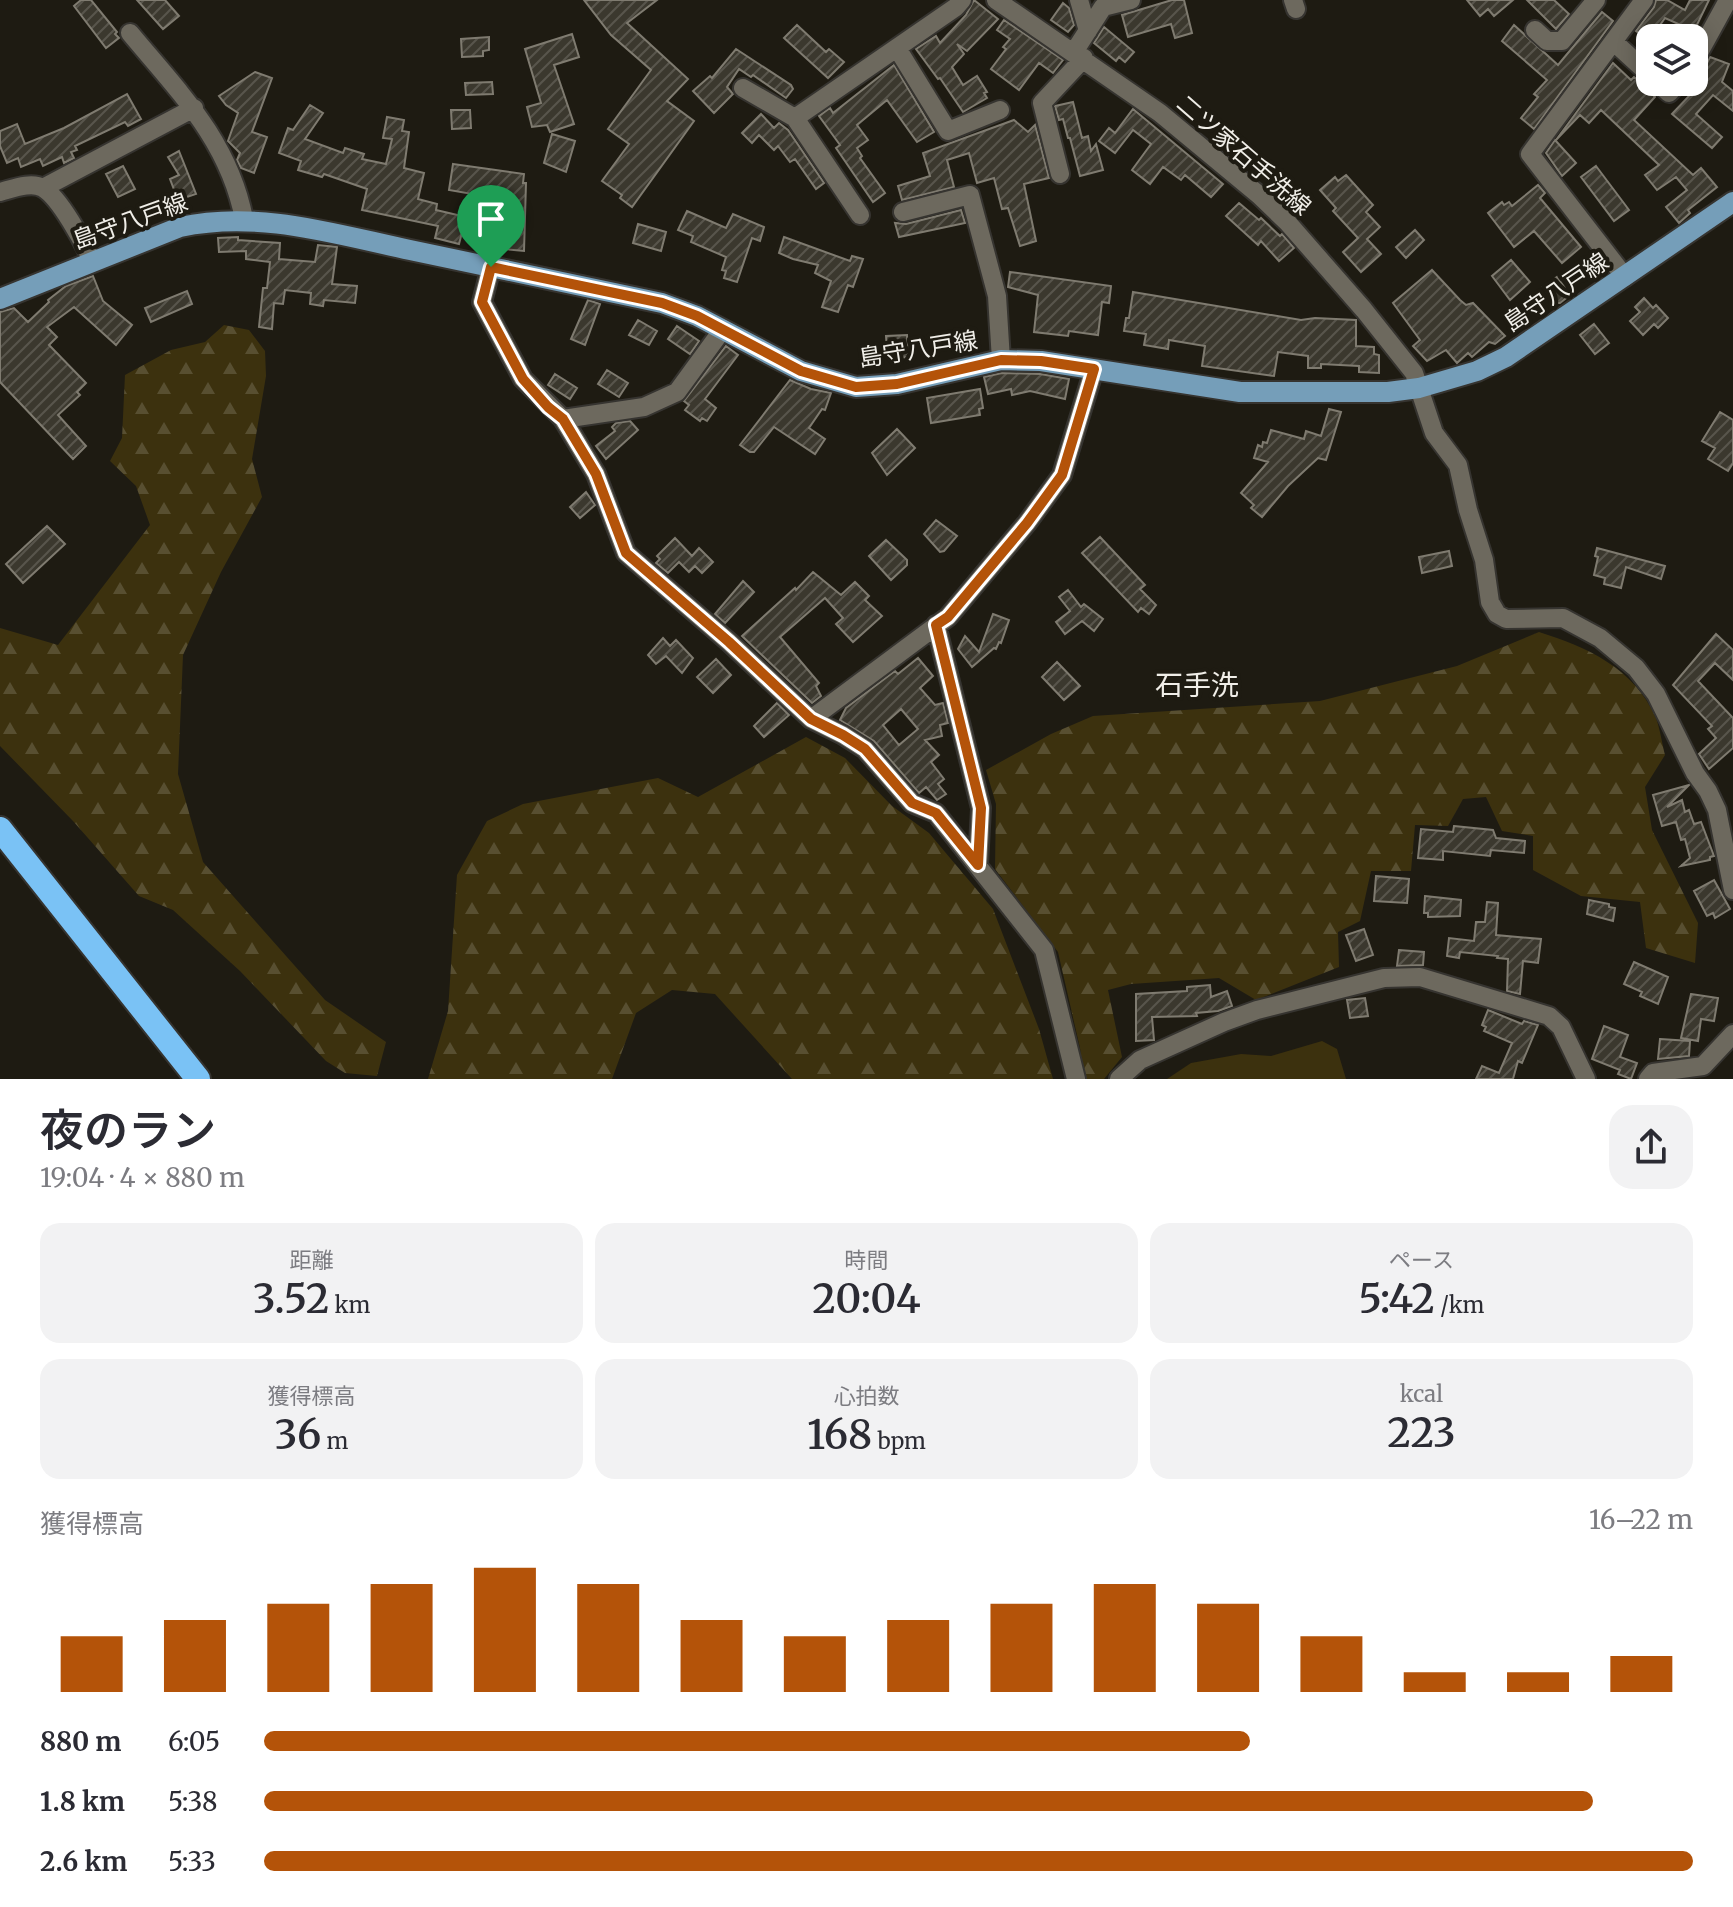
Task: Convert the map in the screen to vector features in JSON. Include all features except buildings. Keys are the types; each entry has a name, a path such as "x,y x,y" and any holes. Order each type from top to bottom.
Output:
{"highway":[{"path":"0,829 198,1079"}],"main road":[{"name":"島守八戸線","path":"0,299 180,227 211,220 244,219 305,228 662,303 697,316 801,371 856,387 897,384 1001,360 1041,361 1240,392 1388,392 1465,376 1506,357 1733,202"}],"street":[{"path":"795,118 962,0"},
{"name":"二ツ家石手洗線","path":"996,0 1160,113 1259,195 1288,223 1389,341 1414,373 1434,433 1462,475 1468,510 1484,560 1490,602 1497,614 1506,619 1563,618 1600,638 1636,668 1656,694 1717,810 1733,890"},
{"path":"1079,0 1088,31"},
{"path":"1060,174 1042,103 1079,55 1088,31 1103,7 1131,0"},
{"path":"1535,30 1547,41 1562,41 1596,0"},
{"path":"1625,277 1530,154 1644,0"},
{"path":"1708,41 1727,13"},
{"path":"130,33 194,108 227,164 238,190 244,219"},
{"path":"1614,42 1636,62"},
{"path":"897,48 948,131 1000,110"},
{"path":"743,88 795,118 860,215"},
{"path":"43,188 194,108"},
{"path":"0,192 28,185 43,188 61,207 92,261"},
{"path":"903,212 970,195 997,296 1001,360"},
{"path":"491,267 482,302 523,379 563,419 596,474 626,553 729,642 811,719 865,749 912,803 936,813 1044,950 1061,1008 1076,1079"},
{"path":"563,419 644,407 677,392 723,329"},
{"path":"811,719 948,617 1027,523 1062,475 1094,369"},
{"path":"936,625 981,808 978,865"},
{"path":"1119,1079 1140,1060 1257,1010 1384,978 1420,977 1549,1016 1561,1027 1586,1079"},
{"path":"1648,1079 1653,1073 1703,1066 1733,1034"}],"green space":[{"path":"224,325 249,330 265,351 266,376 252,459 262,497 221,572 183,655 178,774 203,862 325,1000 386,1042 377,1076 345,1073 326,1061 240,971 173,910 139,896 73,821 0,746 0,628 58,645 150,525 136,486 110,461 122,438 125,375 171,350 205,342"},
{"path":"1539,632 1591,653 1622,673 1647,701 1656,718 1665,755 1645,787 1652,830 1698,923 1695,963 1646,948 1640,902 1581,896 1533,870 1533,836 1502,831 1486,797 1463,799 1448,826 1415,825 1411,871 1371,871 1360,921 1338,932 1339,967 1256,1000 1219,978 1131,984 1108,990 1122,1057 1104,1079 1084,1079 1058,952 995,869 996,804 986,770 1051,734 1093,716 1320,701 1457,666"},
{"path":"806,737 845,758 892,806 929,833 993,909 1039,1029 1053,1079 792,1079 715,994 672,990 636,1013 612,1079 428,1079 448,1011 457,875 487,821 523,804 658,778 698,797"},
{"path":"1322,1041 1337,1049 1346,1079 1167,1079 1191,1063 1241,1054 1271,1056"}],"district":[{"name":"石手洗","path":"1197,685"}],"route":[{"path":"491,267 662,303 697,316 801,371 856,387 897,384 1001,360 1041,361 1094,369 1062,475 1027,523 948,617 936,625 981,808 978,865 936,813 912,803 865,749 811,719 729,642 626,553 596,474 563,419 523,379 482,302 491,267"}]}
